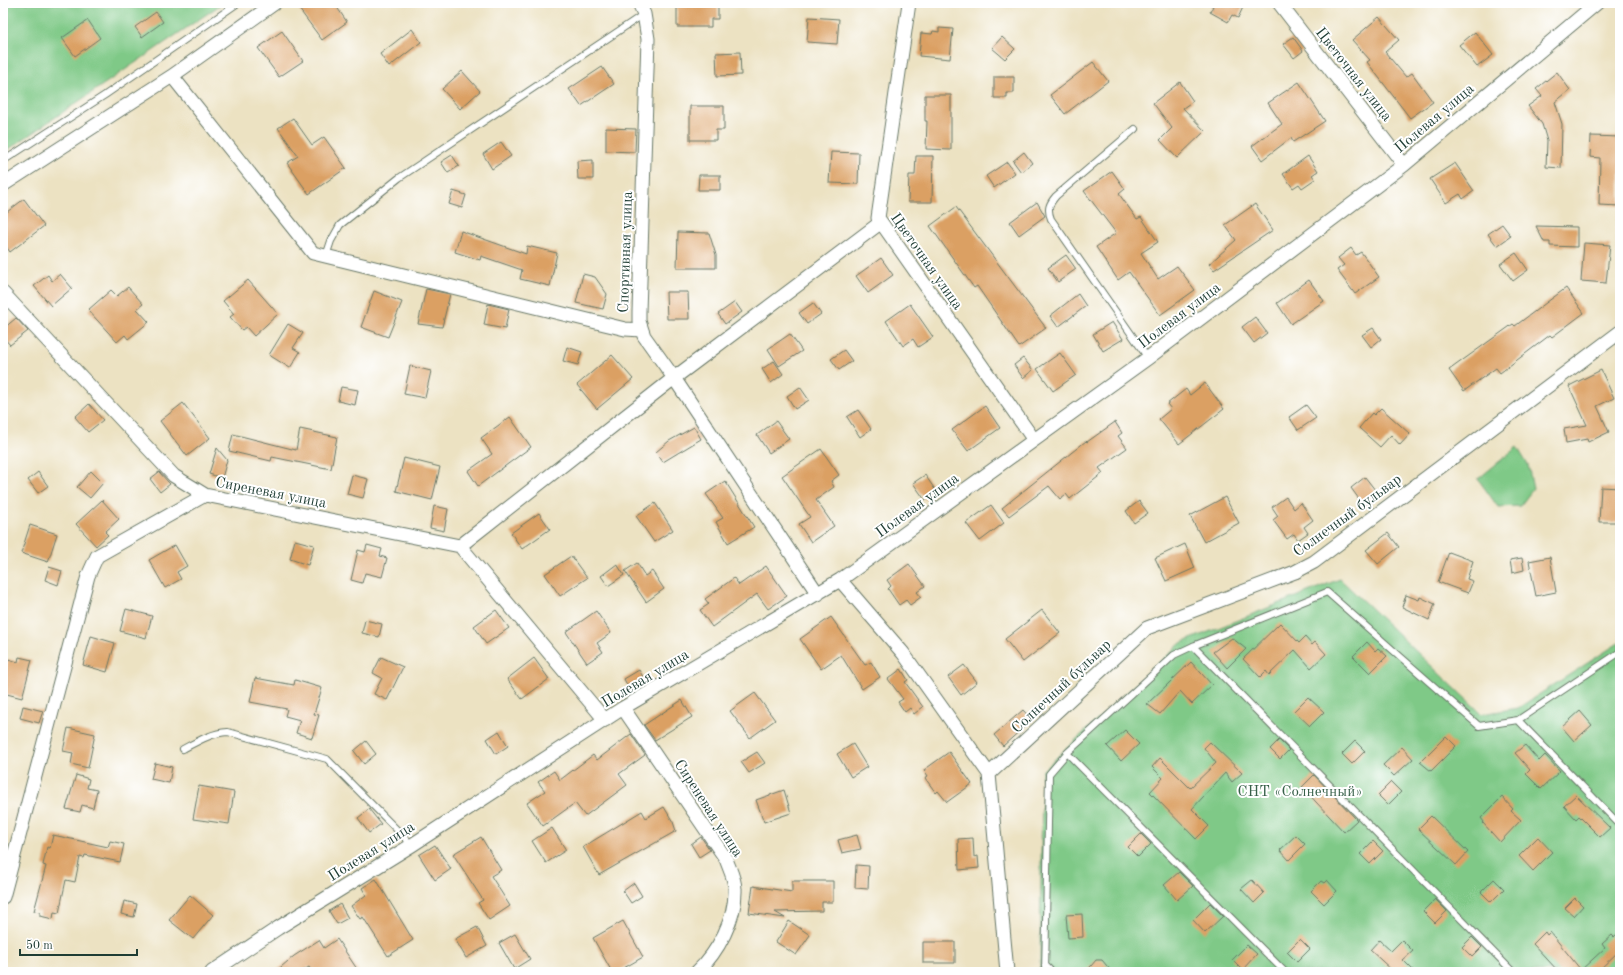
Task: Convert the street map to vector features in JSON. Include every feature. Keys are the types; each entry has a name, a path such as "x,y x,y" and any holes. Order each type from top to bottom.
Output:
{"street":[{"path":"3,185 172,76 276,3"},
{"name":"Цветочная улица","path":"909,3 877,214 880,224 1034,440"},
{"name":"Цветочная улица","path":"1279,3 1404,165"},
{"name":"Полевая улица","path":"212,972 278,928 412,845 623,708 840,580 1148,358 1404,165 1598,3"},
{"name":"Спортивная улица","path":"641,8 648,39 639,321 644,336 674,378 818,594"},
{"path":"172,76 312,253 625,329 642,330"},
{"path":"605,720 460,546 674,378 880,224"},
{"path":"3,293 174,476 205,495"},
{"name":"Солнечный бульвар","path":"989,774 1147,628 1295,572 1314,562 1620,332"},
{"name":"Сиреневая улица","path":"3,897 88,576 97,556 205,495 460,546"},
{"path":"840,580 903,653 989,774 1007,972"},
{"name":"Сиреневая улица","path":"623,708 726,859 735,887 734,901 720,944 709,961 697,972"}],"lane":[{"path":"3,160 105,95 238,3"},
{"path":"326,256 331,241 340,225 399,178 641,8"},
{"path":"1135,129 1056,196 1048,206 1048,212 1148,358"},
{"path":"1045,972 1050,774 1067,754 1174,655 1327,592 1479,726 1518,720 1620,652"},
{"path":"1193,646 1513,972"},
{"path":"1518,720 1620,826"},
{"path":"183,749 216,733 228,732 327,759 412,845"},
{"path":"1067,754 1285,972"},
{"path":"1045,965 1052,972"}],"green space":[{"path":"3,3 223,3 3,153"},
{"path":"1517,447 1528,465 1533,489 1520,506 1498,507 1478,479"},
{"name":"СНТ «Солнечный»","path":"1340,579 1482,714 1518,708 1620,642 1620,972 1040,972 1042,771 1181,643"}],"building":[{"path":"307,3 334,3 347,22 322,40 299,9"},
{"path":"677,3 711,3 711,5 718,5 718,19 711,19 711,27 677,27"},
{"path":"1207,3 1245,3 1238,18 1232,15 1228,22 1210,12 1213,6"},
{"path":"156,12 163,22 142,37 135,27"},
{"path":"809,17 839,19 837,44 807,42"},
{"path":"1379,17 1399,40 1385,52 1406,77 1412,73 1433,102 1410,118 1367,62 1370,60 1352,40"},
{"path":"88,20 100,38 75,56 62,38"},
{"path":"939,28 953,29 950,59 919,56 921,33 932,34 933,31 939,32"},
{"path":"412,29 421,42 389,67 380,54"},
{"path":"282,31 303,61 279,77 258,48"},
{"path":"1475,32 1493,55 1477,67 1459,45"},
{"path":"1002,37 1015,49 1005,59 992,48"},
{"path":"1293,37 1303,51 1294,58 1283,44"},
{"path":"740,52 741,75 717,76 716,53"},
{"path":"1093,62 1108,81 1065,114 1050,95"},
{"path":"602,67 614,84 581,106 569,89"},
{"path":"462,71 480,91 460,109 442,89"},
{"path":"1557,72 1570,90 1555,102 1562,124 1561,168 1546,167 1547,141 1542,124 1528,106 1542,96 1536,89"},
{"path":"994,77 1014,77 1014,93 1007,93 1007,98 994,98"},
{"path":"1180,82 1193,101 1183,108 1205,131 1177,158 1160,140 1172,128 1153,103"},
{"path":"1299,82 1325,121 1293,142 1291,138 1262,160 1252,146 1282,124 1268,103"},
{"path":"925,95 951,95 951,150 926,149 927,121 925,121"},
{"path":"690,106 724,106 724,130 716,130 716,140 690,140"},
{"path":"293,118 312,145 324,137 346,168 309,194 287,163 298,156 278,128"},
{"path":"606,128 636,129 635,152 606,151"},
{"path":"1591,136 1620,137 1620,206 1599,205 1600,158 1590,157"},
{"path":"501,142 511,156 492,169 483,154"},
{"path":"831,152 859,153 858,184 829,183"},
{"path":"1024,152 1032,163 1021,172 1013,161"},
{"path":"452,155 459,166 448,173 441,162"},
{"path":"916,156 933,156 932,202 908,202 909,175 915,175"},
{"path":"1308,156 1318,171 1312,175 1315,179 1302,188 1299,184 1293,188 1283,174"},
{"path":"593,160 593,179 578,179 577,161"},
{"path":"1007,162 1015,173 994,188 986,176"},
{"path":"1455,163 1474,191 1463,199 1460,194 1446,203 1430,179"},
{"path":"1112,171 1125,189 1119,194 1137,219 1141,217 1158,242 1141,253 1158,279 1177,266 1195,290 1160,315 1129,272 1118,280 1096,247 1116,233 1084,191"},
{"path":"699,175 720,175 720,190 698,190"},
{"path":"453,191 466,195 462,208 449,204"},
{"path":"24,199 44,226 10,252 3,242 3,215"},
{"path":"1037,202 1045,216 1019,235 1010,222"},
{"path":"1255,204 1273,230 1214,270 1209,264 1236,240 1225,225"},
{"path":"956,207 1046,328 1019,347 977,286 974,288 930,226"},
{"path":"1502,224 1511,236 1497,246 1488,234"},
{"path":"1536,226 1577,227 1577,247 1550,246 1550,242 1544,242"},
{"path":"461,231 526,254 527,246 557,253 550,286 520,279 522,270 481,256 480,260 455,252"},
{"path":"678,232 709,233 716,255 716,268 677,268"},
{"path":"1584,243 1610,245 1606,283 1581,281"},
{"path":"1351,248 1356,255 1361,252 1379,277 1355,294 1337,270 1344,265 1338,258"},
{"path":"1516,253 1528,270 1513,281 1500,264"},
{"path":"1066,255 1076,269 1058,282 1048,268"},
{"path":"881,258 893,275 868,293 856,276"},
{"path":"60,274 72,288 51,306 34,286 48,275 52,281"},
{"path":"583,274 595,277 607,294 603,309 576,303"},
{"path":"248,280 278,314 254,336 246,327 242,330 230,317 234,314 223,301"},
{"path":"1309,280 1324,301 1291,324 1277,303"},
{"path":"128,287 143,304 137,309 149,322 128,339 125,335 117,342 88,310 111,290 117,296"},
{"path":"1566,288 1584,313 1552,337 1550,335 1500,373 1496,368 1464,391 1449,370 1513,324 1515,326"},
{"path":"426,289 450,294 442,327 418,324"},
{"path":"374,291 402,302 388,337 361,327"},
{"path":"666,292 688,292 689,319 667,319"},
{"path":"1078,294 1086,306 1058,327 1050,316"},
{"path":"735,302 742,312 725,324 718,314"},
{"path":"813,303 821,314 807,324 799,313"},
{"path":"488,304 509,309 505,329 484,325"},
{"path":"910,304 933,337 918,347 913,339 903,346 886,321"},
{"path":"1255,317 1267,333 1254,343 1242,327"},
{"path":"16,318 28,331 10,345 3,337 3,329"},
{"path":"1112,322 1123,339 1103,351 1093,334"},
{"path":"288,324 303,333 293,348 300,352 290,368 269,355"},
{"path":"1373,328 1381,339 1371,347 1362,335"},
{"path":"790,334 802,351 779,366 768,349"},
{"path":"567,347 582,352 578,365 563,361"},
{"path":"844,350 852,361 839,370 831,359"},
{"path":"1060,353 1076,375 1053,391 1037,369"},
{"path":"612,355 633,379 597,409 577,385"},
{"path":"1023,358 1033,370 1023,378 1014,365"},
{"path":"774,361 783,374 771,383 762,369"},
{"path":"410,366 431,371 425,398 404,394"},
{"path":"1601,370 1614,398 1597,406 1609,432 1588,442 1587,439 1566,443 1564,429 1587,425 1569,386"},
{"path":"1205,383 1224,409 1179,444 1159,419 1171,409 1167,404 1186,389 1190,395"},
{"path":"341,387 358,390 355,405 338,401"},
{"path":"800,387 809,400 795,409 787,396"},
{"path":"183,403 210,438 187,456 160,421"},
{"path":"89,404 103,420 88,432 75,417"},
{"path":"1306,405 1316,418 1298,430 1289,417"},
{"path":"985,406 1000,428 968,451 952,430"},
{"path":"1381,408 1410,434 1400,445 1391,435 1380,447 1359,428 1372,413 1374,415"},
{"path":"858,410 871,429 860,437 847,417"},
{"path":"510,417 531,447 478,486 468,471 492,454 481,438"},
{"path":"776,421 789,439 769,453 757,435"},
{"path":"1115,422 1122,433 1118,436 1127,448 1099,468 1103,473 1070,499 1066,494 1060,499 1049,486 1009,516 1002,508 1086,441 1087,442"},
{"path":"694,427 701,439 663,462 656,452 669,441"},
{"path":"300,429 337,437 331,469 272,457 271,461 229,451 233,434 296,450"},
{"path":"217,448 227,460 222,478 209,474"},
{"path":"821,449 839,475 831,481 834,487 816,500 834,526 811,542 799,524 810,517 782,476"},
{"path":"404,458 440,467 432,500 396,491"},
{"path":"91,471 103,483 90,498 77,487"},
{"path":"38,472 48,486 38,493 28,480"},
{"path":"159,472 170,484 160,492 150,479"},
{"path":"352,475 368,479 363,498 347,494"},
{"path":"925,475 936,491 925,500 913,483"},
{"path":"1365,477 1379,495 1364,506 1351,488"},
{"path":"725,481 754,527 728,543 716,522 723,518 706,494"},
{"path":"1601,487 1620,488 1620,522 1599,522"},
{"path":"1225,497 1239,523 1204,542 1190,516"},
{"path":"1286,497 1294,509 1301,503 1313,520 1304,527 1308,533 1298,540 1294,534 1287,539 1273,520 1278,516 1272,507"},
{"path":"102,500 119,519 105,532 108,535 96,546 76,524"},
{"path":"1139,501 1148,513 1134,523 1126,511"},
{"path":"655,503 673,530 654,542 636,516"},
{"path":"991,505 1004,523 980,541 966,523"},
{"path":"434,506 448,509 444,531 430,528"},
{"path":"539,513 550,529 522,549 511,533"},
{"path":"30,525 57,534 48,562 21,553"},
{"path":"1388,533 1399,547 1378,564 1366,550"},
{"path":"295,540 314,545 308,565 290,559"},
{"path":"1185,544 1195,568 1166,581 1155,558"},
{"path":"175,545 187,566 177,572 181,579 165,588 149,560"},
{"path":"367,545 382,549 380,556 387,558 382,577 365,573 362,583 351,580 358,550 365,552"},
{"path":"1449,552 1473,561 1467,579 1473,581 1468,593 1438,582"},
{"path":"571,556 587,578 560,596 545,574"},
{"path":"1550,557 1556,592 1536,596 1529,561"},
{"path":"1522,558 1524,570 1512,573 1510,560"},
{"path":"637,563 645,576 652,571 664,589 646,602 625,571"},
{"path":"617,564 624,575 608,586 601,576"},
{"path":"909,564 925,586 917,592 921,597 910,605 906,600 899,605 888,589 891,586 887,580"},
{"path":"766,566 787,596 768,609 757,594 712,627 700,610 709,604 705,599 734,578 739,585"},
{"path":"49,567 62,571 58,585 45,580"},
{"path":"1406,595 1419,600 1420,597 1435,604 1429,620 1402,607"},
{"path":"126,609 152,616 146,638 120,631"},
{"path":"496,610 509,628 486,644 474,626"},
{"path":"1042,610 1060,633 1023,662 1005,639"},
{"path":"596,611 611,633 597,643 603,652 587,663 566,632"},
{"path":"831,617 865,665 871,662 880,677 862,689 841,655 821,669 800,639"},
{"path":"365,620 382,624 379,637 362,633"},
{"path":"1280,623 1299,643 1305,637 1312,645 1315,642 1326,654 1311,668 1295,650 1269,675 1266,671 1260,677 1243,659"},
{"path":"91,636 115,643 107,672 83,665"},
{"path":"1232,638 1246,649 1227,668 1213,652"},
{"path":"1367,642 1375,651 1378,648 1387,656 1370,673 1353,656"},
{"path":"19,657 32,660 22,698 3,693 3,668 6,669 8,659 18,662"},
{"path":"381,657 403,667 387,700 374,694 382,678 373,673"},
{"path":"534,658 549,679 522,699 507,679"},
{"path":"1191,662 1212,685 1192,704 1180,691 1160,714 1147,704"},
{"path":"964,665 977,682 961,695 948,677"},
{"path":"901,669 908,680 905,682 923,707 914,714 910,708 905,712 898,702 903,699 888,679"},
{"path":"639,670 646,682 630,691 624,679"},
{"path":"255,678 294,685 295,680 322,688 314,714 319,715 312,738 296,733 300,720 285,716 287,709 250,702"},
{"path":"755,693 775,720 750,738 730,711"},
{"path":"1308,697 1324,712 1310,726 1294,711"},
{"path":"682,700 692,717 655,740 644,725"},
{"path":"23,706 43,711 39,723 20,718"},
{"path":"1023,710 1032,720 1003,746 994,735"},
{"path":"1580,711 1592,725 1574,741 1562,727"},
{"path":"68,728 95,734 88,768 71,764 73,753 63,751"},
{"path":"1125,730 1139,744 1121,761 1107,746"},
{"path":"499,731 508,746 496,754 487,739"},
{"path":"631,734 645,755 619,774 627,785 585,816 575,803 543,826 527,803 545,791 538,782 554,771 560,780 593,755 597,760"},
{"path":"1446,736 1456,746 1431,771 1420,762"},
{"path":"1279,740 1289,750 1280,759 1270,749"},
{"path":"366,741 376,754 364,764 354,751"},
{"path":"1355,741 1365,751 1352,764 1342,754"},
{"path":"1210,742 1242,773 1232,782 1225,773 1192,809 1209,826 1196,839 1150,792 1163,778 1152,767 1160,758 1190,788 1216,763 1204,748"},
{"path":"853,744 867,767 851,777 837,754"},
{"path":"1525,745 1539,761 1545,755 1560,771 1541,789 1526,774 1530,770 1515,753"},
{"path":"1402,747 1413,759 1394,776 1383,765"},
{"path":"757,752 765,763 749,773 741,762"},
{"path":"949,752 972,784 947,802 938,791 936,793 925,778 928,776 924,770"},
{"path":"155,763 172,767 169,783 151,779"},
{"path":"76,775 89,779 87,788 97,790 93,808 82,805 80,812 66,809"},
{"path":"1314,775 1357,820 1344,832 1302,787"},
{"path":"1391,782 1401,792 1388,805 1378,795"},
{"path":"199,786 234,792 229,824 193,819"},
{"path":"784,790 791,813 764,822 756,800"},
{"path":"1576,795 1610,828 1600,837 1579,816 1576,819 1564,806"},
{"path":"1502,797 1513,809 1511,811 1521,820 1500,842 1483,823 1484,822 1481,818"},
{"path":"664,807 673,822 676,831 599,875 583,847 642,811 646,818"},
{"path":"369,809 381,824 369,833 358,818"},
{"path":"1431,816 1468,852 1456,865 1418,829"},
{"path":"552,828 566,850 546,863 532,841"},
{"path":"1141,834 1151,844 1138,857 1128,847"},
{"path":"53,835 108,847 110,841 124,844 120,862 85,855 84,858 80,857 75,882 66,880 59,913 54,912 53,919 40,916 40,912 34,911 46,866 43,865 47,847 50,848"},
{"path":"857,835 861,849 842,853 838,840"},
{"path":"1296,835 1305,844 1289,860 1280,850"},
{"path":"481,837 501,870 491,876 510,906 489,920 478,903 483,900 453,854"},
{"path":"701,837 710,850 699,857 691,844"},
{"path":"1538,837 1552,852 1533,871 1519,856"},
{"path":"973,838 974,857 978,856 979,868 959,870 958,839"},
{"path":"1373,841 1383,851 1370,864 1360,854"},
{"path":"435,845 451,869 435,880 419,855"},
{"path":"856,865 869,866 868,889 855,888"},
{"path":"1179,872 1193,886 1177,900 1164,885"},
{"path":"376,879 413,940 388,956 363,917 360,919 351,906 366,895 362,888"},
{"path":"1494,879 1504,889 1491,902 1481,892"},
{"path":"1252,880 1264,893 1254,903 1241,889"},
{"path":"1327,880 1337,891 1324,904 1311,891 1321,881 1324,883"},
{"path":"792,881 833,881 833,902 822,902 822,911 775,912 785,918 749,913 753,886 792,892"},
{"path":"634,883 642,896 631,903 623,891"},
{"path":"190,895 213,915 193,939 169,920"},
{"path":"1575,898 1583,906 1574,916 1565,908"},
{"path":"1435,899 1447,911 1435,923 1423,911"},
{"path":"124,901 137,904 134,917 121,914"},
{"path":"1210,903 1223,916 1205,933 1193,920"},
{"path":"340,904 348,918 337,924 329,911"},
{"path":"1082,914 1083,937 1068,938 1066,915"},
{"path":"623,921 643,957 617,972 612,972 593,938"},
{"path":"789,921 810,935 796,955 776,942"},
{"path":"477,927 487,946 466,958 455,939"},
{"path":"1620,931 1620,950 1597,972 1559,972 1533,944 1545,932 1547,935 1550,932 1581,970 1605,948 1602,944 1612,935 1614,937"},
{"path":"515,934 530,959 514,969 499,943"},
{"path":"1472,937 1482,947 1472,957 1462,947"},
{"path":"337,939 359,972 312,972 309,967 301,972 275,972 294,956 319,940 324,948"},
{"path":"1300,939 1310,949 1297,962 1287,952"},
{"path":"1379,940 1391,951 1402,940 1413,951 1403,960 1415,972 1394,972 1370,950"},
{"path":"923,942 955,942 955,963 923,963"},
{"path":"1247,945 1257,954 1242,970 1232,960"},
{"path":"1096,960 1102,960 1112,972 1086,972"}]}
